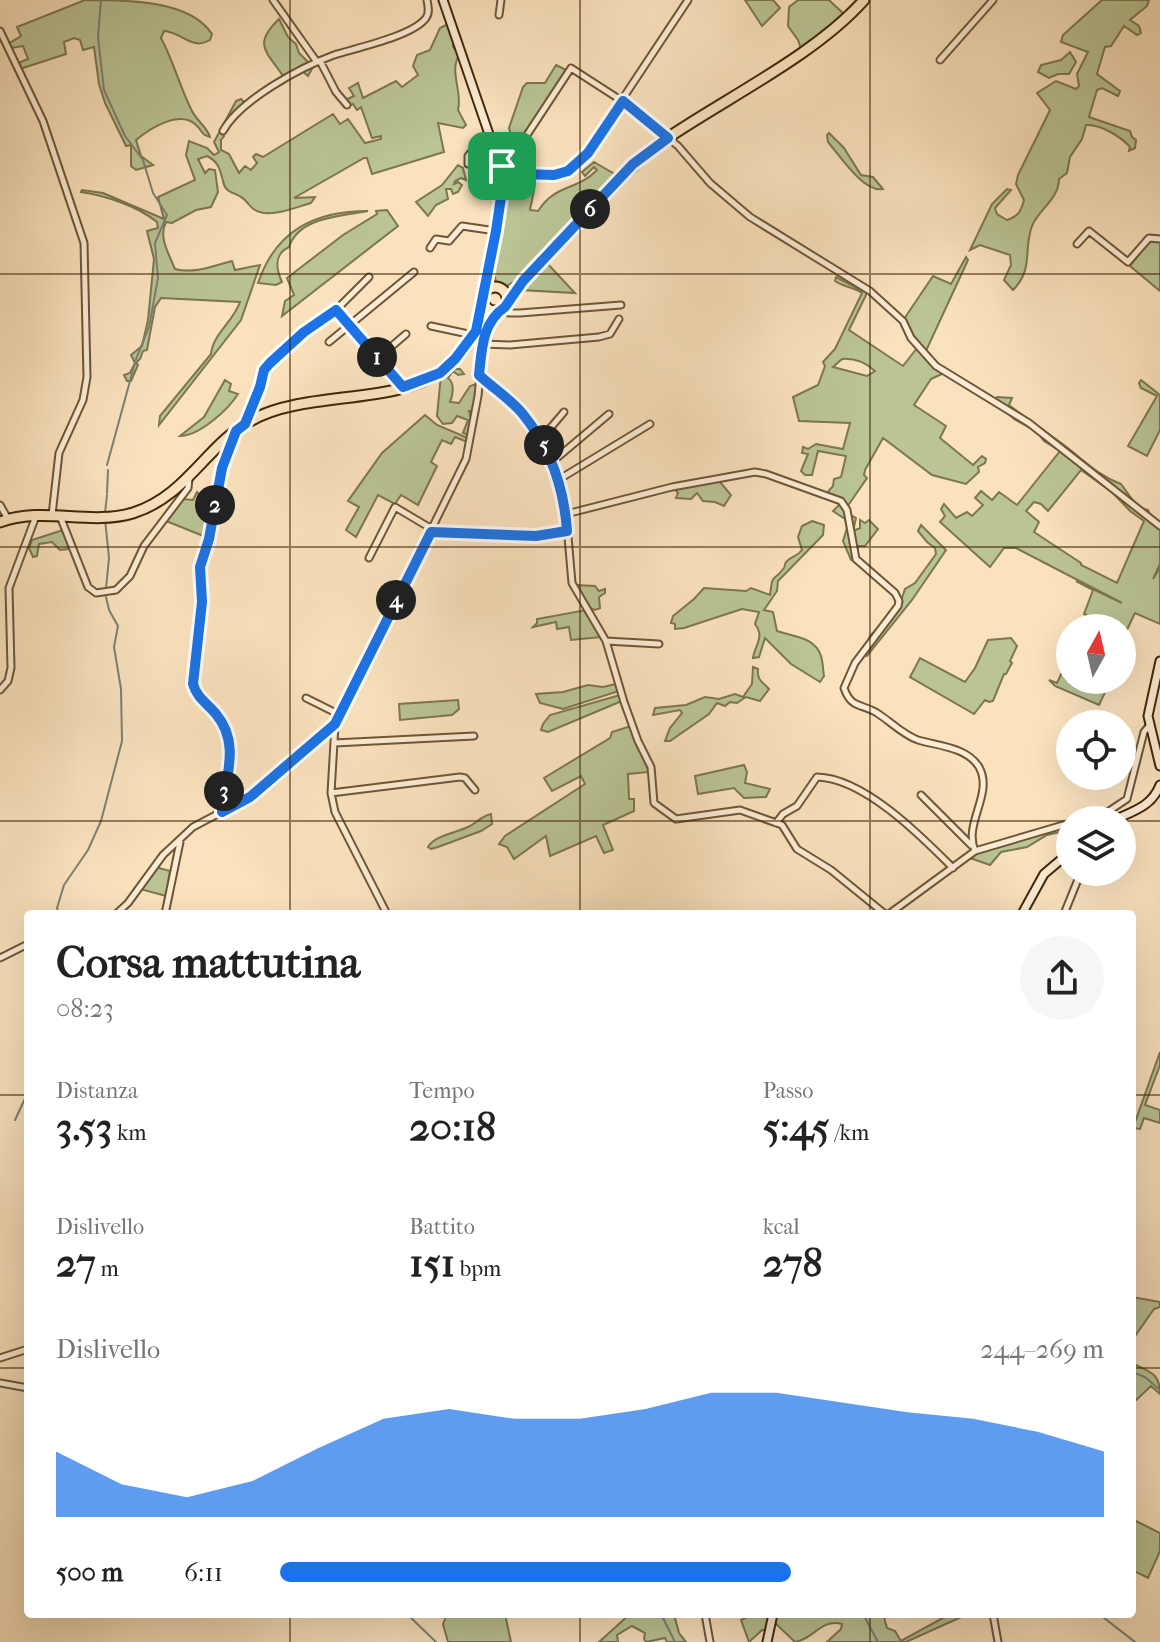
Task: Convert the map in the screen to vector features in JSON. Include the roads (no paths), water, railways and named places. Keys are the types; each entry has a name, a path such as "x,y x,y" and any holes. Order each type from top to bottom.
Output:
{"main road":[{"path":"4,521 36,515 94,518 127,514 150,506 172,493 241,427 258,416 403,387 440,373 455,359 494,308 633,164 813,44 864,0"},
{"path":"495,289 523,281"},
{"path":"494,308 495,289"},
{"path":"494,308 495,289"}],"street":[{"path":"273,0 347,105"},
{"path":"223,131 231,116 242,107 318,62 397,35 424,21 428,13 427,0"},
{"path":"443,0 505,173 489,274 495,289"},
{"path":"499,15 501,0"},
{"path":"497,151 472,151 468,164 523,174 562,173 580,163 687,0"},
{"path":"940,60 993,0"},
{"path":"0,31 43,121 84,243 87,377 83,400 59,453 56,515 88,587 96,593 116,590 130,576 144,546 188,488 189,478"},
{"path":"494,142 525,138 571,68 623,101 678,146 726,198 750,217 870,291 903,321 924,354 956,379 1029,423 1160,526"},
{"path":"430,248 436,239 449,241 462,226 496,231"},
{"path":"1077,244 1089,231 1128,262 1149,238 1160,239"},
{"path":"329,342 414,272"},
{"path":"222,812 225,782 230,769 228,732 216,713 195,693 193,684 202,602 200,567 209,539 222,468 260,387 264,370 278,353 336,310 369,277"},
{"path":"120,910 163,855 200,822 250,797 335,724 466,459 484,323 494,308 520,313 621,305"},
{"path":"336,310 403,387"},
{"path":"482,344 510,345 599,337 610,334 619,319"},
{"path":"431,326 474,335"},
{"path":"378,358 406,334"},
{"path":"479,375 521,411 541,439 552,462 566,514 572,583 606,641 629,715 651,767 654,803 676,819 740,810 776,823 786,828 797,849 885,910"},
{"path":"541,439 564,412"},
{"path":"552,462 609,414"},
{"path":"558,480 650,424"},
{"path":"566,514 672,487 755,472 841,501 847,510 856,559 895,593 899,601 855,663 844,688 846,696 910,736 965,753 974,760 984,784 972,837 975,850"},
{"path":"0,505 4,521"},
{"path":"369,558 395,507 432,531 536,536 567,531"},
{"path":"0,690 8,681 11,668 9,588 36,515"},
{"path":"606,641 659,644"},
{"path":"1160,661 1150,704 1149,726 1160,766"},
{"path":"306,698 340,715"},
{"path":"335,724 331,793 335,812 385,910"},
{"path":"1116,806 1127,799 1144,732 1149,726"},
{"path":"334,743 474,736"},
{"path":"331,793 460,777 465,778 475,790"},
{"path":"776,823 783,814 797,806 817,777 828,778 862,793 893,813 953,868"},
{"path":"1136,811 1156,801 1160,785"},
{"path":"921,795 975,850"},
{"path":"893,910 975,850 1056,827"},
{"path":"166,910 180,841"},
{"path":"1024,910 1044,874 1056,864"},
{"path":"1066,910 1075,886"},
{"path":"0,958 24,946"},
{"path":"0,1358 24,1350"},
{"path":"0,1383 24,1387"},
{"path":"706,1618 710,1642"},
{"path":"767,1642 772,1618"},
{"path":"994,1618 998,1642"}],"waterway":[{"path":"101,0 98,37 104,90 125,136 143,160 153,193 167,215 155,243 158,278 149,327 136,359 107,465"},
{"path":"107,493 108,470"},
{"path":"105,513 107,495"},
{"path":"105,519 109,558 106,588"},
{"path":"58,910 64,885 88,850 101,821 122,741 121,689 114,647 118,626 106,597"},
{"path":"15,1120 24,1101"},
{"path":"1136,1374 1160,1390"},
{"path":"411,1618 436,1642"},
{"path":"663,1618 675,1642"},
{"path":"865,1618 878,1642"},
{"path":"1104,1618 1135,1642"}]}
